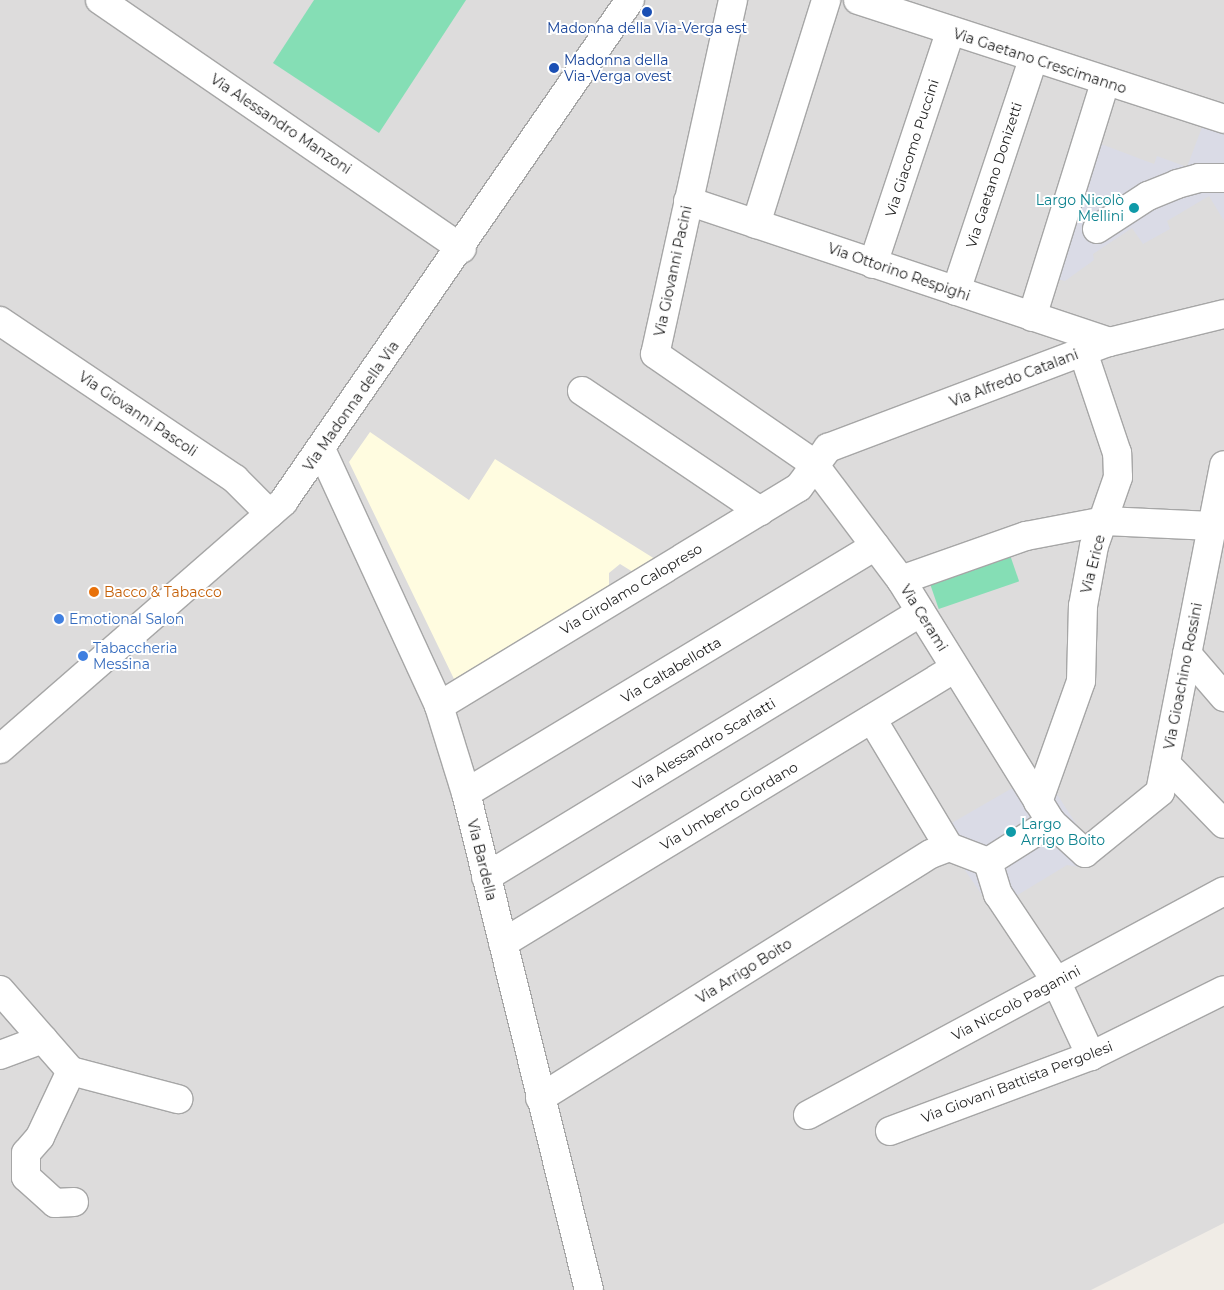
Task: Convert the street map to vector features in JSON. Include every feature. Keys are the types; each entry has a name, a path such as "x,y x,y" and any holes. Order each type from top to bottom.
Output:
{"street":[{"name":"Via Alessandro Manzoni","path":"100,0 462,248"},
{"name":"Via Madonna della Via","path":"0,748 270,514 321,449 462,248 630,0"},
{"name":"Via Giovanni Pacini","path":"733,0 655,354 813,463"},
{"path":"756,224 826,0"},
{"name":"Via Gaetano Crescimanno","path":"858,0 904,8 950,32 1224,119"},
{"name":"Via Giacomo Puccini","path":"874,264 950,32"},
{"name":"Via Gaetano Donizetti","path":"956,291 1033,59"},
{"path":"1032,317 1105,82"},
{"path":"1097,229 1148,196 1177,184 1199,178 1224,178"},
{"name":"Via Ottorino Respighi","path":"688,201 1109,342"},
{"name":"Via Alfredo Catalani","path":"813,463 828,448 1109,342 1224,314"},
{"name":"Via Giovanni Pascoli","path":"0,321 235,478 270,514"},
{"name":"Via Erice","path":"1040,796 1081,681 1083,606 1094,546 1105,521 1118,477 1117,453 1083,352"},
{"path":"582,391 760,511"},
{"name":"Via Bardella","path":"321,449 439,706 466,793 589,1290"},
{"name":"Via Girolamo Calopreso","path":"439,706 799,487 813,463"},
{"name":"Via Cerami","path":"813,463 901,580 1040,796 1084,853"},
{"name":"Via Gioachino Rossini","path":"1084,853 1160,792 1187,654 1215,538 1224,465"},
{"path":"901,580 1026,536 1105,521 1215,538"},
{"name":"Via Caltabellotta","path":"466,793 875,546"},
{"name":"Via Alessandro Scarlatti","path":"486,877 920,612"},
{"path":"1187,654 1224,697"},
{"name":"Via Umberto Giordano","path":"503,943 956,668"},
{"path":"872,719 949,847 988,862"},
{"path":"1166,764 1224,824"},
{"path":"988,862 1040,796"},
{"name":"Via Arrigo Boito","path":"540,1098 922,859 949,847"},
{"path":"988,862 998,894 1056,981 1091,1056"},
{"name":"Via Niccolò Paganini","path":"808,1115 1224,891"},
{"path":"0,990 71,1071 178,1099"},
{"name":"Via Giovani Battista Pergolesi","path":"890,1131 1091,1056 1224,990"},
{"path":"0,1055 43,1039"},
{"path":"71,1071 40,1136 26,1154 26,1177 55,1203 74,1202"}],"shaded area":[{"path":"0,0 1224,0 1224,1223 1091,1290 0,1290"},
{"name":"Largo Nicolò Mellini","path":"1207,114 1224,119 1224,221 1209,196 1167,221 1170,229 1143,244 1132,228 1093,254 1094,260 1065,281 1057,279 1101,144 1154,164 1157,156 1187,167"},
{"path":"370,432 469,500 495,459 655,559 633,572 620,564 609,573 609,587 454,679 349,462"},
{"name":"Largo Arrigo Boito","path":"1042,771 1084,836 1085,868 1067,865 1016,896 982,895 949,847 950,824"}],"green space":[{"path":"314,0 466,0 379,133 273,63"},
{"path":"1009,552 1019,581 939,609 929,580"}],"place":[{"name":"Madonna della Via-Verga est","path":"647,12"},
{"name":"Madonna della Via-Verga ovest","path":"554,68"},
{"name":"Largo Nicolò Mellini","path":"1134,208"},
{"name":"Bacco & Tabacco","path":"94,592"},
{"name":"Emotional Salon","path":"59,619"},
{"name":"Tabaccheria Messina","path":"83,656"},
{"name":"Largo Arrigo Boito","path":"1011,832"}]}
